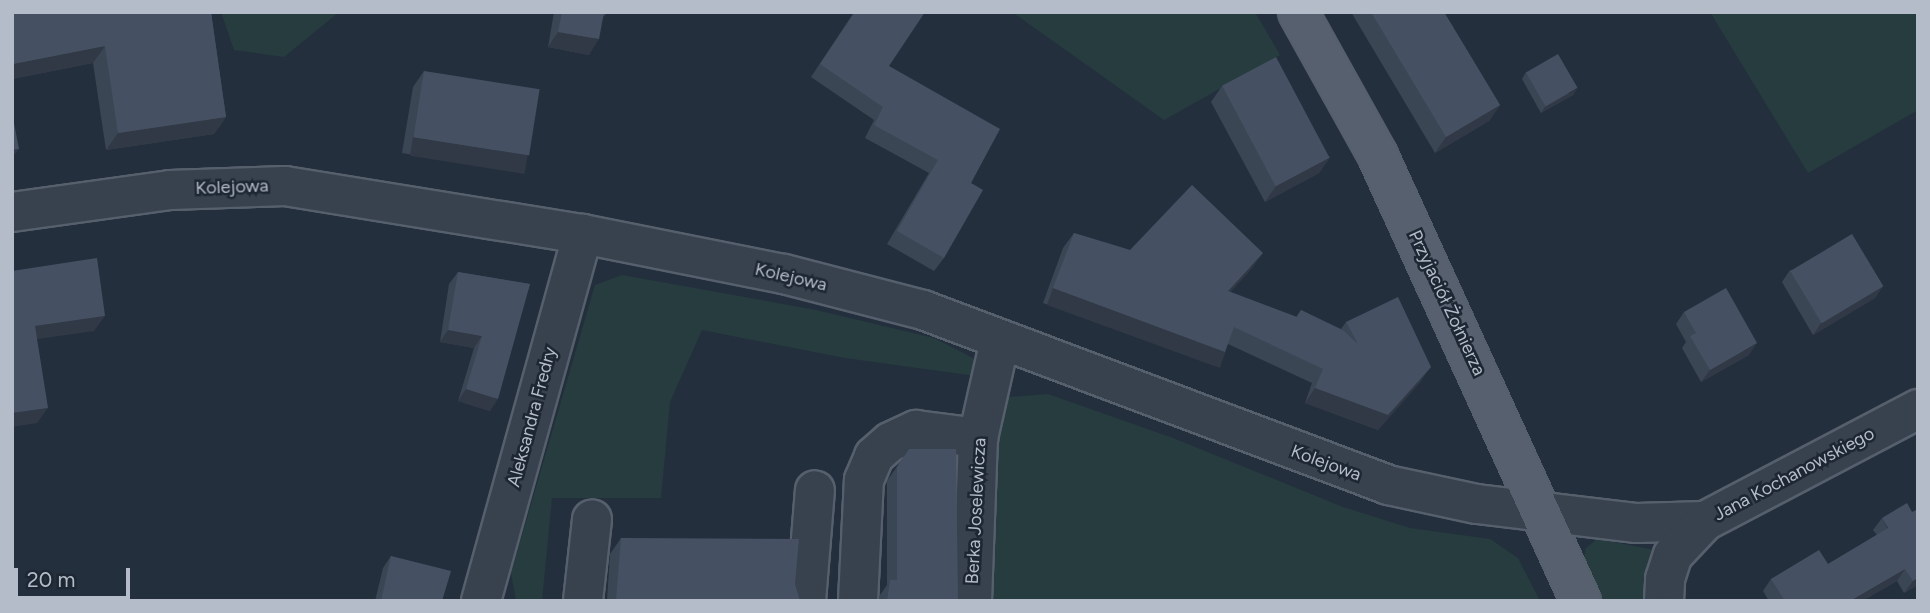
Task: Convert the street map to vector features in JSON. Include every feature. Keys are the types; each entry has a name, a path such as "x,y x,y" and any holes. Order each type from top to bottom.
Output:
{"main road":[{"name":"Przyjaciół Żołnierza","path":"1298,12 1378,156 1581,601"}],"street":[{"name":"Kolejowa","path":"12,212 170,190 274,185 583,234 796,277 923,310 1388,485 1541,513"},
{"name":"Aleksandra Fredry","path":"481,601 583,234"},
{"name":"Berka Joselewicza","path":"972,601 978,438 1000,340"},
{"name":"Jana Kochanowskiego","path":"1541,513 1637,523 1705,521 1918,409"},
{"path":"858,601 864,481 874,456 890,442 916,430 978,438"},
{"path":"806,601 815,490"},
{"path":"583,601 592,519"},
{"path":"1664,601 1665,579 1673,555 1705,521"}],"green space":[{"path":"221,12 339,12 284,57 234,50"},
{"path":"1012,12 1255,12 1280,55 1164,120"},
{"path":"1710,12 1918,12 1918,110 1808,173"},
{"path":"622,275 816,310 934,338 973,358 983,377 845,358 702,330 670,402 661,498 552,498 542,601 516,601 511,573 595,285"},
{"path":"1048,394 1173,438 1343,507 1410,528 1490,539 1518,558 1540,601 987,601 992,435 1001,407 1009,397"},
{"path":"1597,539 1660,551 1648,601 1604,601 1584,556 1586,548"}],"building":[{"path":"12,12 211,12 226,117 118,133 105,46 13,64"},
{"path":"562,12 604,12 599,39 558,32"},
{"path":"855,12 925,12 889,66 1000,129 971,183 983,190 944,258 897,231 938,160 874,125 883,107 820,64"},
{"path":"1371,12 1444,12 1500,105 1446,137"},
{"path":"1558,54 1578,88 1545,106 1526,72"},
{"path":"1276,57 1330,158 1276,186 1222,86"},
{"path":"424,71 540,89 529,155 414,137"},
{"path":"12,113 19,149 12,150"},
{"path":"1192,185 1263,253 1228,291 1297,317 1301,310 1344,331 1358,344 1346,322 1398,297 1431,367 1388,415 1315,388 1323,369 1234,327 1225,352 1053,288 1074,233 1130,250"},
{"path":"1852,234 1883,286 1822,323 1790,271"},
{"path":"97,258 105,316 35,326 48,408 12,413 12,271"},
{"path":"458,272 530,284 498,399 466,389 482,336 448,330"},
{"path":"1726,288 1757,343 1710,370 1690,336 1696,333 1684,312"},
{"path":"909,449 956,449 958,601 887,601 890,580 897,580 897,467"},
{"path":"1907,503 1912,512 1918,509 1918,578 1913,581 1905,569 1850,601 1785,601 1771,579 1819,550 1828,564 1888,528 1882,518"},
{"path":"621,538 799,539 795,584 800,601 616,601"},
{"path":"391,556 451,571 442,601 381,601"}]}
